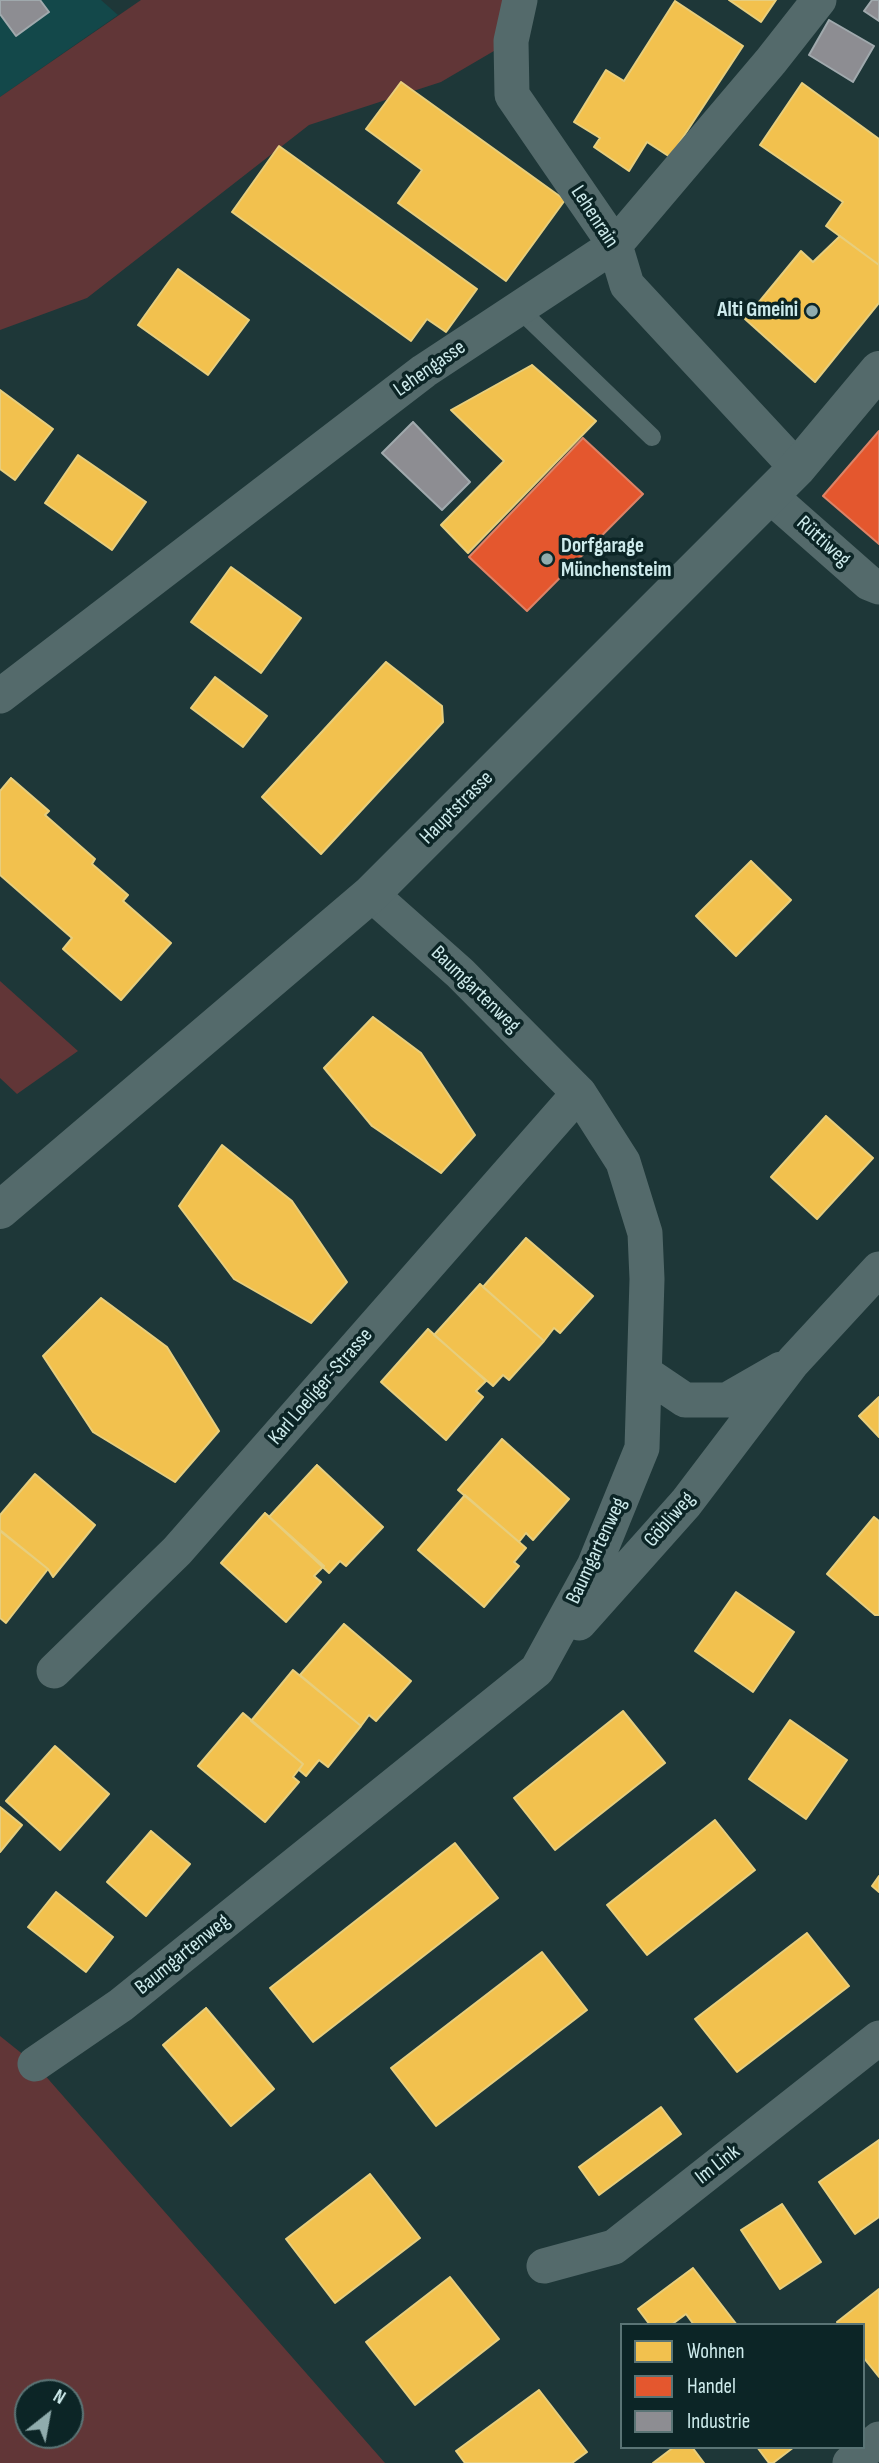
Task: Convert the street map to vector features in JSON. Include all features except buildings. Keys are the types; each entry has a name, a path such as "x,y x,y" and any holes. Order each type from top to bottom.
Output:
{"main road":[{"name":"Hauptstrasse","path":"0,1210 371,894 797,468 879,370"}],"street":[{"name":"Lehenrain","path":"520,0 510,41 512,95 615,245 627,285 797,468"},
{"name":"Lehengasse","path":"0,696 424,371 615,245 771,61 819,0"},
{"name":"Rüttiweg","path":"769,495 869,583 879,587"},
{"name":"Baumgartenweg","path":"35,2064 121,2005 537,1670 594,1566 642,1448 647,1279 645,1233 623,1162 579,1093 460,973 371,894"},
{"name":"Karl Loeliger-Strasse","path":"54,1671 177,1551 579,1093"},
{"name":"Göbliweg","path":"537,1670 686,1503 793,1362 879,1269"},
{"name":"Göbliweg","path":"645,1373 685,1401 727,1400 793,1362"},
{"name":"Im Link","path":"544,2266 614,2247 879,2038"},
{"path":"850,2463 879,2439"}],"lane":[{"path":"519,309 652,437"}],"shaded area":[{"path":"0,0 101,0 118,15 0,97"},
{"path":"141,0 520,0 511,41 441,82 309,125 87,298 0,330 0,97"},
{"path":"0,981 78,1051 17,1094 0,1078"},
{"path":"0,2036 35,2064 385,2463 0,2463"}],"place":[{"name":"Alti Gmeini","path":"812,311"},
{"name":"Dorfgarage Münchensteim","path":"547,559"}]}
